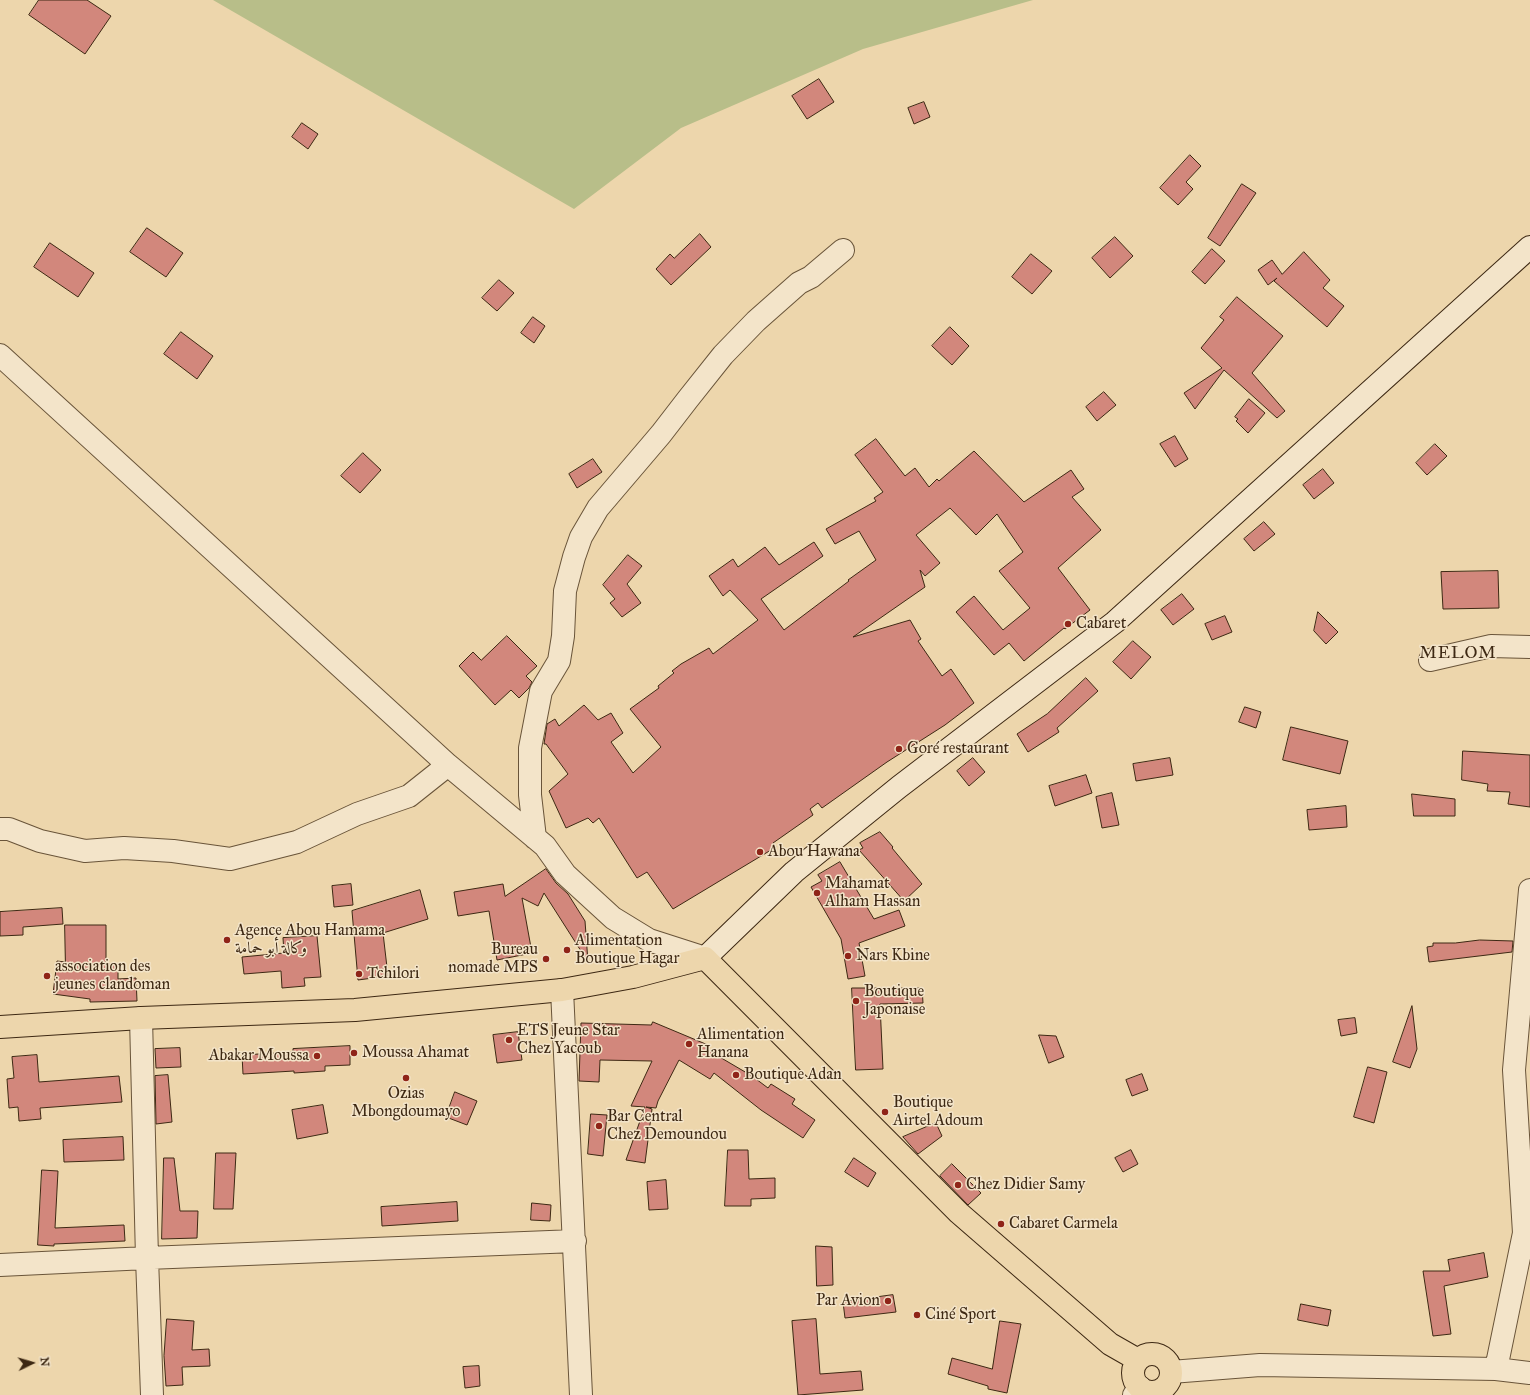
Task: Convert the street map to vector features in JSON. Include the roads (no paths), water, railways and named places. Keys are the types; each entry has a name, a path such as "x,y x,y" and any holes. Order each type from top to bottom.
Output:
{"main road":[{"path":"0,1027 141,1018 355,1010 562,990 633,977 705,958 959,1213 1110,1344 1138,1360"},
{"path":"1151,1354 1165,1358 1169,1364 1154,1388 1136,1381 1134,1367 1138,1360 1151,1354"}],"street":[{"path":"0,355 448,765 545,846 565,874 613,918 649,940 705,958 794,872 899,787 1115,622 1530,247"},
{"path":"535,838 530,795 530,748 541,691 559,661 563,636 565,591 581,537 598,508 661,434 723,356 756,321 799,283 811,277 843,250"},
{"path":"1430,660 1491,646 1530,647"},
{"path":"0,829 9,829 40,841 85,851 124,848 173,851 230,859 297,842 357,814 409,796 448,765"},
{"path":"1496,1369 1524,1233 1514,1070 1530,890"},
{"path":"562,990 575,1241 581,1395"},
{"path":"141,1018 152,1395"},
{"path":"0,1265 575,1241"},
{"path":"1154,1388 1260,1365 1496,1369 1530,1373"}],"place":[{"name":"Cabaret","path":"1068,624"},
{"name":"Goré restaurant","path":"899,749"},
{"name":"Abou Hawana","path":"760,852"},
{"name":"Mahamat Alham Hassan","path":"817,893"},
{"name":"Agence Abou Hamama وكالة أبو حمامة","path":"227,940"},
{"name":"Alimentation Boutique Hagar","path":"567,950"},
{"name":"Nars Kbine","path":"848,956"},
{"name":"Bureau nomade MPS","path":"546,959"},
{"name":"Tchilori","path":"359,974"},
{"name":"association des jeunes clandoman","path":"47,976"},
{"name":"Boutique Japonaise","path":"856,1001"},
{"name":"ETS Jeune Star Chez Yacoub","path":"509,1040"},
{"name":"Alimentation Hanana","path":"689,1044"},
{"name":"Moussa Ahamat","path":"354,1053"},
{"name":"Abakar Moussa","path":"317,1056"},
{"name":"Boutique Adan","path":"736,1075"},
{"name":"Ozias Mbongdoumayo","path":"406,1078"},
{"name":"Boutique Airtel Adoum","path":"885,1112"},
{"name":"Bar Central Chez Demoundou","path":"599,1126"},
{"name":"Chez Didier Samy","path":"958,1185"},
{"name":"Cabaret Carmela","path":"1001,1224"},
{"name":"Par Avion","path":"888,1301"},
{"name":"Ciné Sport","path":"917,1315"}],"district":[{"name":"MELOM","path":"1458,654"}]}
